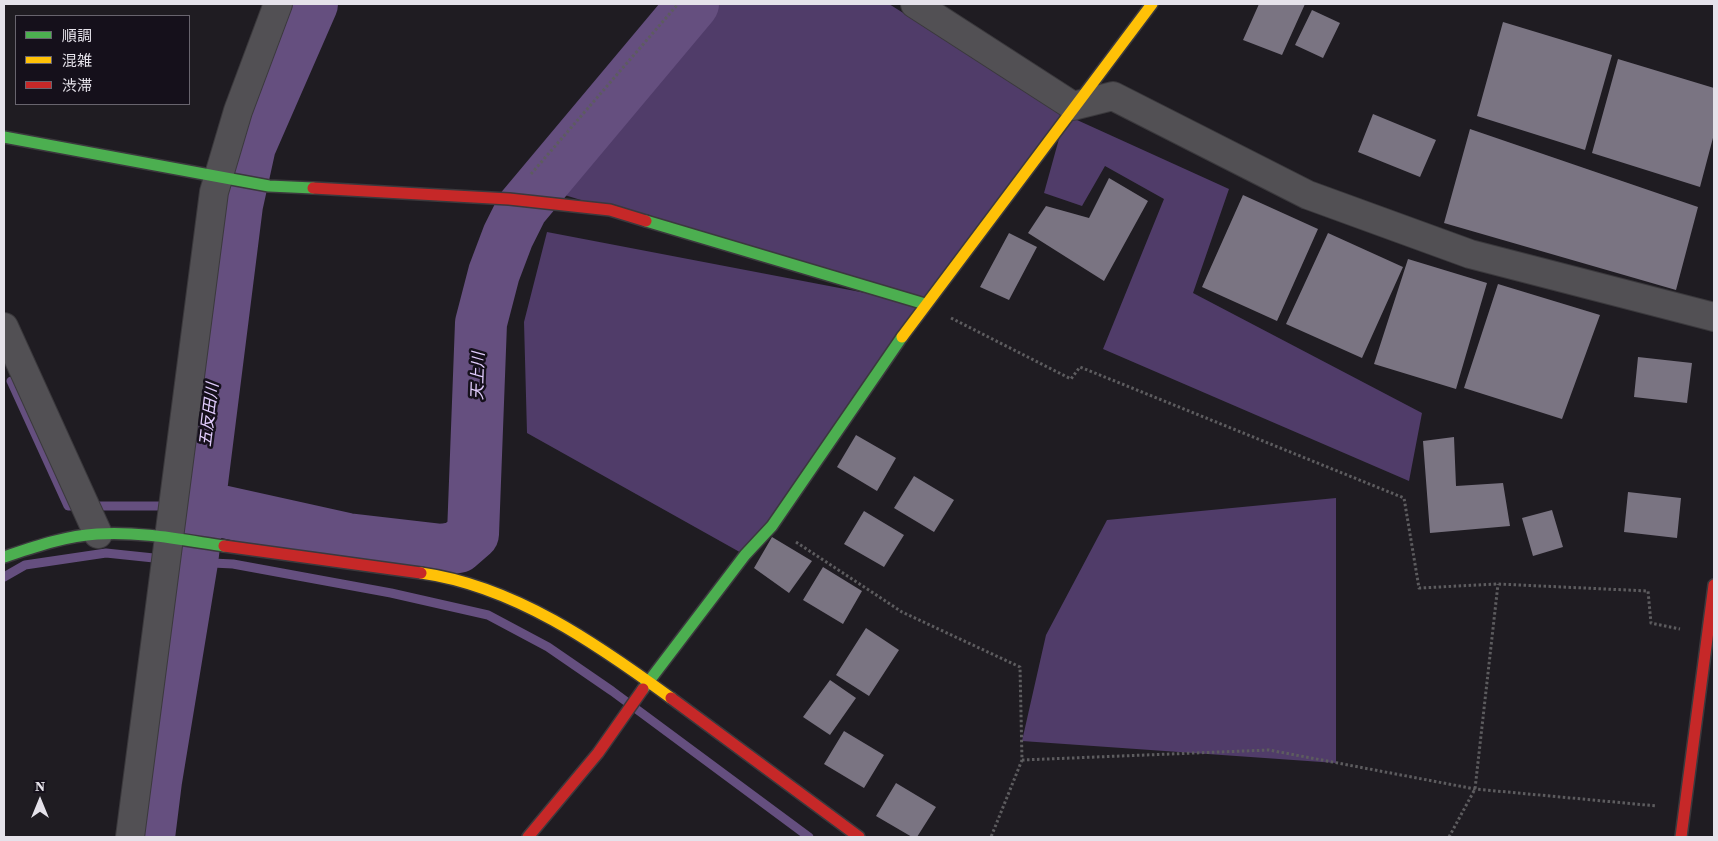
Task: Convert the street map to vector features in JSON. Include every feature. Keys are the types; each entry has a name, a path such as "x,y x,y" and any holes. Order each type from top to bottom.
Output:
{"street":[{"path":"130,837 173,535 176,486 214,192 224,177 238,112 278,4"},
{"path":"916,4 1073,106 1113,96 1308,195 1470,254 1714,317"},
{"path":"528,837 598,753 648,681 745,555 772,526 925,304 1152,4"},
{"path":"4,137 256,182 269,186 512,200 610,210 925,304"},
{"path":"4,327 11,360 98,534"},
{"path":"4,556 41,545 98,534 173,535 214,545 426,574 462,582 538,612 570,630 648,681 859,837"},
{"path":"1680,837 1714,585"}],"path":[{"path":"512,200 678,4"},
{"path":"925,304 1071,379 1080,367 1404,498 1419,588 1498,584 1648,591 1651,623 1708,634"},
{"path":"772,526 902,612 1020,667 1022,760 991,837"},
{"path":"1449,837 1475,789 1498,584"},
{"path":"1022,760 1269,750 1475,789 1684,808"}],"shaded area":[{"path":"719,4 889,4 1066,115 1229,189 1193,293 1422,413 1409,481 1103,349 1164,199 1105,166 1082,206 1044,193 1065,117 745,555 527,433 524,322 547,232 918,303 558,193"},
{"path":"1336,498 1336,763 1022,741 1046,635 1107,520"}],"building":[{"path":"1259,4 1305,4 1282,55 1243,40"},
{"path":"1312,10 1340,23 1323,58 1295,45"},
{"path":"1503,22 1612,55 1585,150 1477,116"},
{"path":"1618,59 1714,88 1714,134 1700,187 1592,153"},
{"path":"1373,114 1436,140 1420,177 1358,152"},
{"path":"1470,129 1698,207 1676,290 1444,223"},
{"path":"1109,178 1148,201 1104,281 1028,233 1046,206 1089,218"},
{"path":"1243,195 1318,229 1277,321 1202,287"},
{"path":"1009,233 1037,247 1009,300 980,287"},
{"path":"1328,233 1403,267 1362,358 1286,324"},
{"path":"1408,259 1487,283 1456,389 1374,364"},
{"path":"1498,284 1600,315 1562,419 1464,388"},
{"path":"1638,357 1692,363 1687,403 1634,397"},
{"path":"856,435 896,458 877,491 837,467"},
{"path":"1454,437 1456,486 1503,483 1510,526 1430,533 1423,441"},
{"path":"914,476 954,500 934,532 894,508"},
{"path":"1628,492 1681,498 1677,538 1624,532"},
{"path":"1552,510 1563,547 1533,556 1522,518"},
{"path":"864,511 904,535 884,567 844,544"},
{"path":"772,537 812,561 789,593 754,568"},
{"path":"823,567 862,591 843,624 803,600"},
{"path":"866,628 899,650 869,696 836,675"},
{"path":"830,680 856,698 830,735 803,717"},
{"path":"844,731 884,755 864,788 824,764"},
{"path":"896,783 936,807 917,837 912,837 876,816"}],"waterway":[{"name":"五反田川","path":"149,837 156,781 192,562 237,205 250,146 312,4"},
{"name":"天上川","path":"198,506 347,539 442,550 458,547 473,534 481,323 494,273 508,236 522,208 693,4"},
{"path":"11,381 68,506 72,506"},
{"path":"98,506 198,506"},
{"path":"4,577 25,565 106,553 192,562 233,564 391,593 488,615 548,647 612,691 809,837"}],"traffic: fast":[{"path":"4,137 269,186 313,188"},
{"path":"646,221 925,304"},
{"path":"643,689 745,555 772,526 902,337"},
{"path":"4,557 61,540 85,535 113,533 145,535 224,546"}],"traffic: slow":[{"path":"902,337 1152,4"},
{"path":"421,573 489,590 521,604 584,638 671,698"}],"traffic: jam":[{"path":"313,188 509,199 610,210 646,221"},
{"path":"224,546 421,573"},
{"path":"1681,837 1714,585"},
{"path":"528,837 598,753 643,689"},
{"path":"671,698 859,837"}]}
